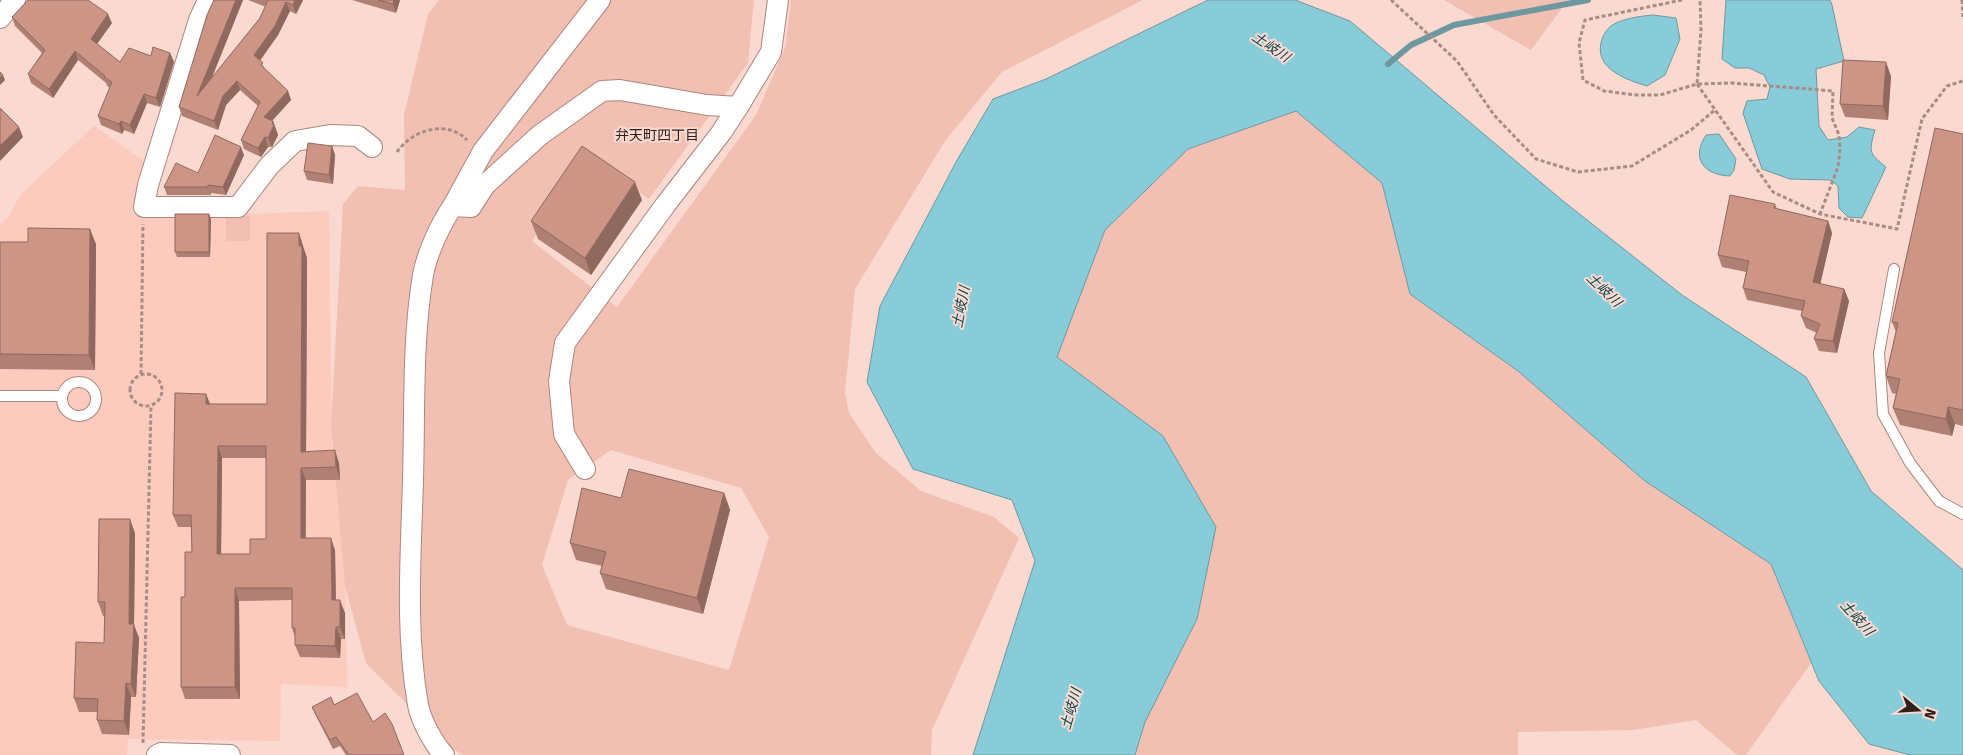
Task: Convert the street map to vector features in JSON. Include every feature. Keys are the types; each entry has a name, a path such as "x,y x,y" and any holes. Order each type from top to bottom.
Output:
{"street":[{"path":"0,18 16,0"},
{"path":"208,0 199,20 150,176 144,206 238,208 270,166 295,141 330,135 358,136 372,147"},
{"path":"444,755 436,746 418,707 410,632 415,386 419,311 424,273 442,222 453,206 483,151 600,0"},
{"path":"585,469 564,434 559,381 565,343 666,204 722,133 771,52 778,0"},
{"path":"453,206 471,207 486,184 540,135 602,91 620,90 699,103 738,106"},
{"path":"151,752 230,755"}],"lane":[{"path":"1894,269 1879,353 1883,414 1910,463 1939,501 1963,514"},
{"path":"0,396 62,396"}],"path":[{"path":"1391,0 1457,61 1494,115 1536,159 1578,172 1632,166 1691,130 1716,109"},
{"path":"1682,0 1585,20 1579,43 1582,80 1604,91 1636,95 1660,95 1697,84 1732,83 1833,91 1832,118 1838,135 1840,150 1838,167 1820,214"},
{"path":"1700,0 1701,30 1697,84 1773,192 1820,214 1897,229 1922,119 1947,86 1963,81"},
{"path":"1962,0 1963,16"},
{"path":"397,152 413,136 445,128 462,134 474,148 478,160"},
{"path":"141,374 154,376 161,383 162,394 160,399 152,406 141,406 136,403 130,394 131,384 141,374 144,206"},
{"path":"151,752 143,739 152,406"}],"shaded area":[{"path":"439,0 754,0 748,63 649,199 588,158 532,241 617,307 756,115 785,48 791,0 1143,0 1002,72 945,141 855,289 845,393 849,413 875,452 921,491 994,517 1019,538 932,730 931,755 463,755 450,747 366,663 345,586 331,426 343,204 358,186 405,190 404,115 428,14","holes":["611,450 741,488 769,537 729,670 567,625 542,565 568,480"]},
{"path":"1444,0 1568,0 1531,50"},
{"path":"1296,111 1382,183 1410,294 1518,371 1645,481 1771,564 1811,663 1746,755 1737,755 1696,720 1633,730 1518,732 1518,755 1135,755 1145,722 1057,357 1105,230 1188,149"},
{"path":"94,126 147,163 139,209 244,214 329,211 332,458 343,457 347,687 281,684 280,741 128,739 127,755 0,755 0,224 7,219 21,194"},
{"path":"226,216 250,216 250,241 226,241"}],"water":[{"name":"土岐川","path":"1208,0 1295,0 1350,21 1563,201 1682,295 1806,377 1871,491 1963,570 1963,755 1910,755 1869,744 1819,681 1771,564 1645,481 1518,371 1410,294 1382,183 1296,111 1188,149 1105,230 1057,357 1163,436 1216,527 1197,619 1145,722 1135,755 973,755 1035,561 1012,500 913,469 867,382 880,306 956,162 993,99 1046,79"},
{"path":"1726,0 1830,0 1844,61 1816,69 1819,126 1828,140 1847,137 1859,127 1875,130 1871,147 1873,155 1886,167 1862,218 1848,217 1839,208 1838,186 1830,180 1790,179 1762,169 1743,113 1747,101 1767,99 1770,87 1764,75 1749,68 1735,68 1722,59"},
{"path":"1653,15 1676,18 1680,39 1665,75 1647,86 1614,72 1603,60 1600,52 1602,38 1611,26 1631,18"},
{"path":"1719,134 1736,159 1734,170 1730,176 1721,175 1707,169 1702,164 1700,158 1702,143 1706,135"}],"building":[{"path":"28,0 88,0 108,14 91,39 120,62 129,48 151,56 153,47 170,53 156,98 144,94 130,125 121,121 119,124 98,116 112,82 75,51 49,89 28,74 45,50 12,17"},
{"path":"214,0 236,0 197,96 260,18 268,0 295,0 293,5 286,2 275,26 254,55 263,63 261,65 288,91 264,117 273,121 272,124 274,125 268,138 265,137 258,148 241,140 260,102 237,81 223,96 214,121 179,107 207,15"},
{"path":"378,0 394,0 393,4"},
{"path":"1843,60 1886,62 1883,106 1840,104"},
{"path":"0,108 19,127 0,146"},
{"path":"1935,128 1963,134 1963,410 1948,407 1946,419 1893,408 1900,379 1886,376 1898,323 1892,322"},
{"path":"215,135 241,147 223,187 208,185 208,187 164,187 176,163 198,173"},
{"path":"308,143 332,146 329,175 304,171"},
{"path":"582,146 635,182 585,258 531,221"},
{"path":"1730,195 1775,204 1774,208 1828,221 1813,282 1844,289 1833,341 1814,339 1820,324 1801,316 1805,301 1743,288 1749,261 1718,255"},
{"path":"175,214 209,214 209,252 175,252"},
{"path":"28,228 90,229 89,355 0,354 0,242 28,242"},
{"path":"267,233 299,233 299,246 302,246 301,452 335,450 336,467 301,468 301,538 331,538 332,600 340,600 340,627 336,627 335,646 295,645 295,628 292,628 292,588 235,588 235,687 181,687 181,597 185,597 185,552 192,552 191,515 173,515 175,393 206,394 206,404 267,404","holes":["218,446 266,446 266,539 250,539 250,554 217,554"]},
{"path":"629,469 724,493 697,598 600,573 606,552 570,543 582,488 621,498"},
{"path":"99,519 130,519 129,624 134,624 131,684 126,683 124,721 97,720 98,699 74,698 76,642 104,643 105,602 98,602"},
{"path":"357,693 373,722 385,713 392,724 404,755 349,755 336,737 330,740 312,707 331,697 334,705"}],"waterway":[{"path":"1388,64 1411,45 1454,25 1588,0"}],"district":[{"name":"弁天町四丁目","path":"657,135"}]}
